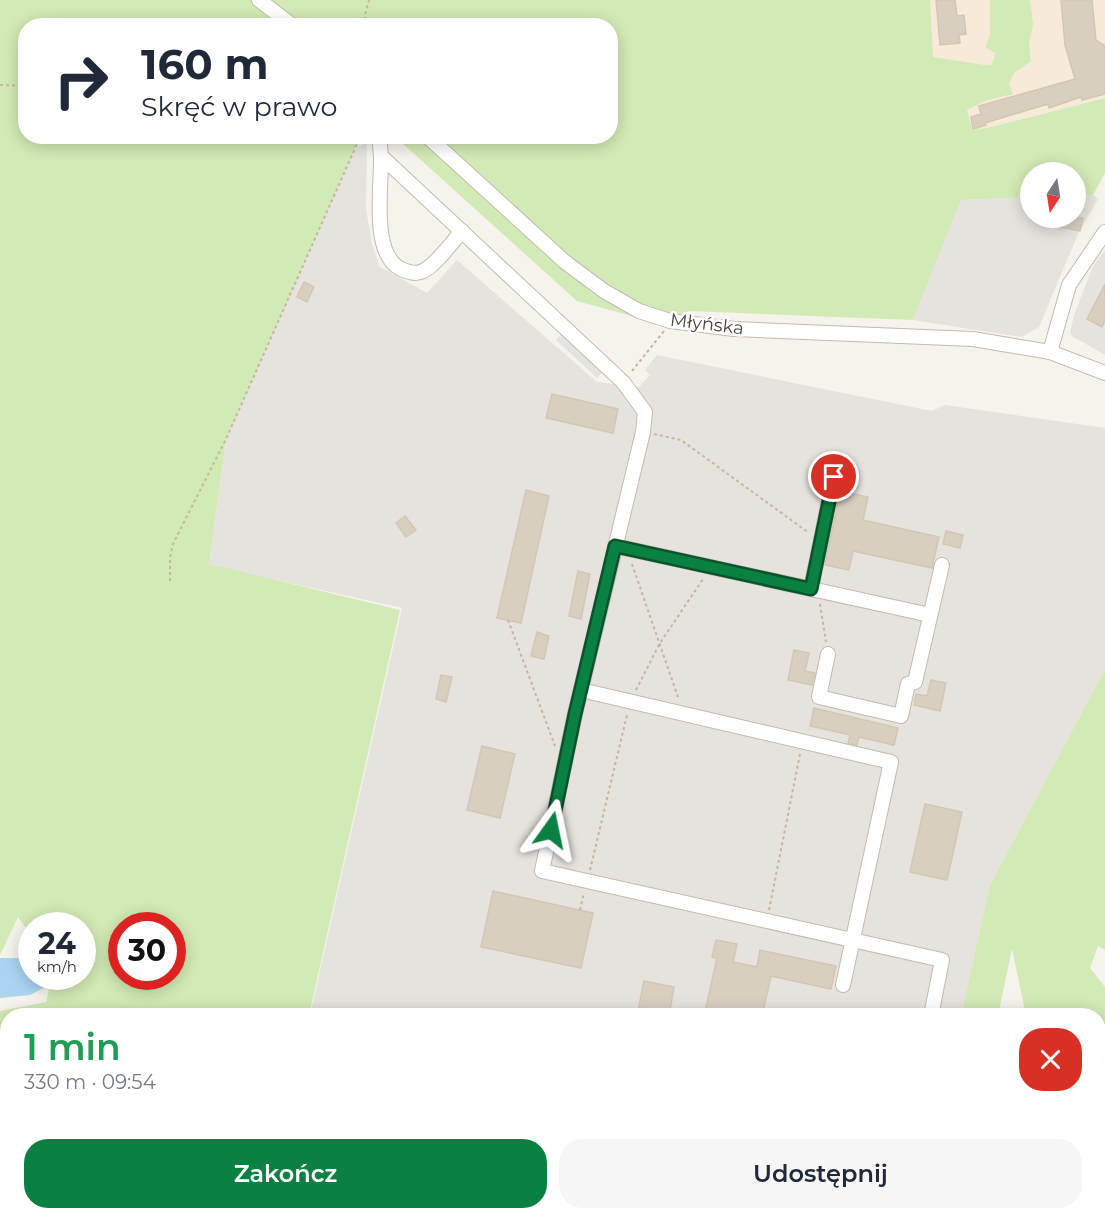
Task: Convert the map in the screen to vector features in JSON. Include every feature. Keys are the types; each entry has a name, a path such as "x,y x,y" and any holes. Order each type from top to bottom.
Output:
{"street":[{"path":"260,0 283,18"},
{"path":"380,144 380,225 386,252 394,265 410,273 424,271 462,231"},
{"name":"Młyńska","path":"436,144 572,268 604,291 639,311 670,321 734,329 973,339 1050,352 1105,374"},
{"path":"381,156 623,382 645,412 621,547 581,690 542,871 942,960 933,1008"},
{"path":"1050,352 1069,285 1105,232"},
{"path":"814,590 834,477"},
{"path":"621,547 930,615"},
{"path":"828,654 819,697 901,716 908,684 915,682 942,565"},
{"path":"581,690 891,762 843,985"}],"path":[{"path":"365,18 369,0"},
{"path":"0,85 18,86"},
{"path":"170,581 170,558 173,544 226,439 357,144"},
{"path":"623,382 670,321"},
{"path":"642,432 681,440 821,542"},
{"path":"621,547 660,643 684,714"},
{"path":"580,910 630,702 660,643 711,567"},
{"path":"814,590 828,654"},
{"path":"508,620 556,747"},
{"path":"766,922 803,741"}],"shaded area":[{"path":"930,0 1105,0 1105,98 987,128 937,135"},
{"path":"367,144 366,209 372,244 380,267 427,293 457,260 597,382 639,387 650,375 645,370 657,355 932,411 945,405 1105,428 1105,669 990,885 963,1008 312,1008 402,608 209,565 226,439 354,150"},
{"path":"1086,195 1093,195 1098,199 1086,220"},
{"path":"1020,197 1020,228 1081,228 1039,327 1022,337 913,320 961,200"},
{"path":"1105,250 1105,355 1070,333 1074,315 1093,266"},
{"path":"561,334 603,372 597,378 556,340"}],"green space":[{"path":"0,0 930,0 933,57 991,66 996,54 985,47 990,35 990,0 1030,0 1033,24 1029,44 1031,61 1014,73 1009,84 1013,94 987,100 967,110 972,130 1105,98 1105,173 1093,195 1086,195 1086,162 1020,162 1020,197 961,200 913,320 690,311 657,323 577,301 403,144 618,144 618,18 18,18 18,144 357,144 226,439 209,564 400,610 311,1008 15,1008 46,1002 49,990 96,990 96,912 18,912 18,917 0,955"},
{"path":"1105,669 1105,950 1098,946 1090,968 1105,987 1105,1008 1025,1008 1012,949 999,1008 963,1008 990,885"}],"water":[{"path":"0,958 18,958 18,990 39,990 30,995 0,998"}],"building":[{"path":"936,0 955,0 957,16 964,15 966,34 959,35 960,43 940,45"},
{"path":"1061,0 1092,0 1096,40 1105,46 1105,94 1082,100 1081,97 1049,108 1048,104 985,123 986,125 973,129 971,117 981,114 979,106 1075,79 1065,45"},
{"path":"1064,228 1081,228 1080,231"},
{"path":"304,282 314,287 307,302 297,297"},
{"path":"1105,284 1105,320 1102,327 1087,319"},
{"path":"552,394 618,409 613,433 546,418"},
{"path":"526,490 549,496 521,623 497,618"},
{"path":"840,491 868,497 863,520 939,537 932,568 853,551 849,570 825,565"},
{"path":"405,516 416,530 406,537 396,523"},
{"path":"946,531 963,535 960,548 943,544"},
{"path":"578,571 590,574 581,619 569,616"},
{"path":"537,632 549,636 544,659 531,656"},
{"path":"794,650 809,653 805,671 815,673 812,685 788,680"},
{"path":"441,675 452,677 446,702 436,699"},
{"path":"931,680 946,683 940,711 914,705 916,694 927,696"},
{"path":"814,708 898,728 894,745 859,737 857,745 848,743 850,735 810,726"},
{"path":"482,746 515,754 500,818 467,810"},
{"path":"925,804 962,812 947,880 910,872"},
{"path":"493,891 593,913 581,968 481,947"},
{"path":"716,940 737,944 733,962 757,967 760,950 836,966 831,989 771,976 764,1008 706,1008 717,958 712,957"},
{"path":"644,981 674,987 670,1008 639,1008"}],"route":[{"path":"551,830 575,714 615,546 811,589 834,477"}]}
